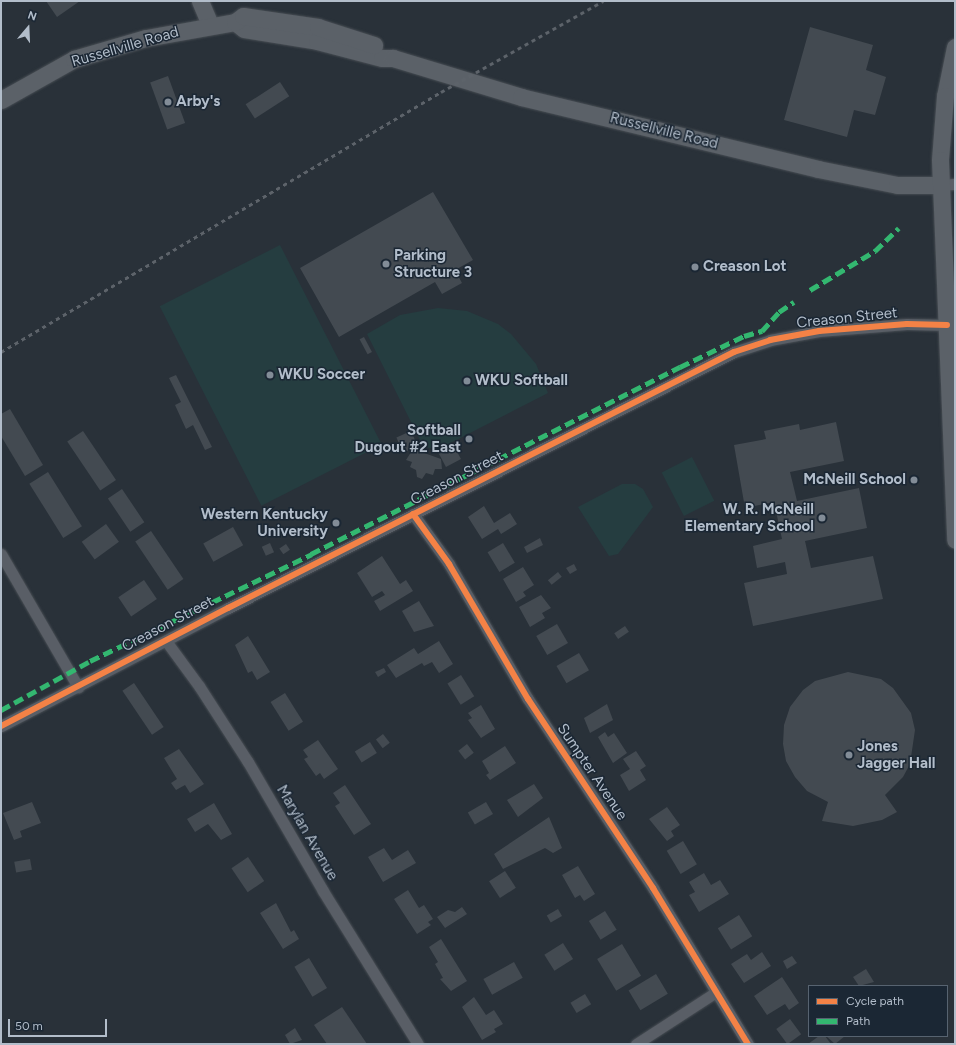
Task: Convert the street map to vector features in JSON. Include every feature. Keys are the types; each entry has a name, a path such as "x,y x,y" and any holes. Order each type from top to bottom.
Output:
{"main road":[{"path":"200,1 210,25"},
{"name":"Russellville Road","path":"1,100 74,59 146,38 210,25 235,22 244,29 317,41 382,58 393,58 520,97 818,169 897,184 948,185"},
{"path":"955,47 945,96 948,185 947,325 955,540"}],"street":[{"name":"Creason Street","path":"1,726 413,514 734,352 770,340 819,331 907,324 947,325"},
{"name":"Sumpter Avenue","path":"413,514 449,564 528,699 653,888 748,1044"},
{"path":"1,554 78,687"},
{"name":"Marylan Avenue","path":"166,641 199,686 248,762 323,891 418,1044"},
{"path":"636,1044 716,992"}],"green space":[{"name":"WKU Soccer","path":"280,245 382,445 261,506 160,306"},
{"name":"WKU Softball","path":"438,308 467,311 498,324 511,334 536,364 548,393 437,450 423,446 367,334 400,315"},
{"path":"692,457 714,501 684,516 662,472"},
{"path":"622,484 635,484 643,489 653,507 618,554 609,556 578,507"}],"building":[{"path":"46,1 80,1 57,17"},
{"path":"810,27 873,45 866,70 886,77 875,115 854,110 847,137 784,120"},
{"name":"Arby's","path":"168,76 185,123 167,129 150,82"},
{"path":"280,82 289,96 255,119 246,104"},
{"name":"Parking Structure 3","path":"433,192 473,260 455,270 462,283 442,294 435,282 339,337 300,268"},
{"path":"364,337 372,352 368,354 360,339"},
{"path":"176,375 212,447 205,450 193,425 186,429 175,405 181,402 169,378"},
{"path":"10,409 43,465 25,476 1,436 1,414"},
{"name":"W. R. McNeill Elementary School","path":"836,422 844,461 790,472 797,501 859,488 867,528 805,541 811,568 873,556 883,599 753,626 744,583 787,574 785,562 757,568 753,546 782,539 774,502 745,508 734,445 766,439 764,431 799,424 800,430"},
{"path":"83,431 116,480 100,491 67,442"},
{"path":"411,431 418,447 403,453 396,438"},
{"path":"453,444 461,459 446,467 438,452"},
{"path":"413,449 441,459 442,469 435,469 433,475 426,473 422,479 417,477 416,470 410,467 412,462 406,460"},
{"path":"48,472 82,526 63,538 29,484"},
{"path":"122,489 144,522 130,532 108,499"},
{"path":"484,506 494,523 510,513 517,524 501,534 498,529 482,539 468,517"},
{"path":"106,524 119,542 95,559 82,542"},
{"path":"233,527 243,545 213,562 203,543"},
{"path":"151,531 183,579 168,590 135,542"},
{"path":"540,538 543,545 527,553 524,547"},
{"path":"270,543 274,552 266,556 262,547"},
{"path":"503,543 515,563 499,572 488,552"},
{"path":"286,544 290,550 283,554 279,548"},
{"path":"382,556 400,584 406,580 413,591 380,611 374,601 385,595 382,591 372,597 357,573"},
{"path":"574,564 577,570 570,574 566,568"},
{"path":"523,567 534,585 523,592 526,596 516,602 503,579"},
{"path":"558,572 562,577 552,585 548,580"},
{"path":"144,580 157,599 131,616 118,597"},
{"path":"541,595 551,608 542,613 545,618 530,627 519,607"},
{"path":"419,601 434,626 414,632 402,611"},
{"path":"557,624 568,643 547,655 536,636"},
{"path":"625,626 629,632 618,639 614,633"},
{"path":"248,636 270,672 257,680 252,671 248,673 235,645"},
{"path":"439,641 453,664 439,673 432,662 424,666 422,663 396,678 387,665 414,648 418,654"},
{"path":"579,653 589,670 566,683 556,666"},
{"path":"384,668 386,672 378,677 375,672"},
{"name":"Jones Jagger Hall","path":"848,672 881,679 893,688 911,713 915,730 910,764 903,777 885,795 897,812 882,820 853,826 822,821 828,802 807,791 795,777 786,761 783,744 784,725 790,707 803,690 815,681"},
{"path":"461,675 474,696 461,705 447,683"},
{"path":"134,683 164,727 152,735 122,691"},
{"path":"285,693 303,722 289,731 271,702"},
{"path":"607,704 613,720 590,733 584,718"},
{"path":"481,705 495,729 481,738 468,720 472,718 468,713"},
{"path":"605,732 608,737 614,733 627,753 613,763 598,737"},
{"path":"383,734 390,743 383,748 376,740"},
{"path":"318,740 338,769 324,779 320,773 316,776 304,759 308,757 303,750"},
{"path":"370,742 377,753 362,763 355,752"},
{"path":"467,744 474,753 465,759 458,751"},
{"path":"505,746 516,763 490,780 486,775 489,773 482,761"},
{"path":"179,749 204,784 190,793 185,785 176,790 171,783 177,779 164,758"},
{"path":"636,751 646,766 640,770 646,780 629,791 620,775 630,769 623,759"},
{"path":"534,784 543,798 518,817 507,800"},
{"path":"345,785 371,824 354,835 335,806 340,803 333,793"},
{"path":"32,802 41,823 20,831 22,837 14,840 3,813"},
{"path":"486,802 493,814 475,825 468,812"},
{"path":"214,803 232,834 221,840 208,824 195,832 187,819"},
{"path":"667,807 680,825 671,831 674,836 667,841 649,819"},
{"path":"549,817 562,848 553,853 545,848 503,869 494,854"},
{"path":"683,841 697,864 681,874 667,851"},
{"path":"384,848 392,860 408,850 416,863 383,882 368,857"},
{"path":"248,857 264,881 248,892 231,868"},
{"path":"30,859 32,870 16,873 14,862"},
{"path":"578,866 595,894 584,901 580,895 575,898 562,875"},
{"path":"505,871 516,888 500,898 489,881"},
{"path":"704,873 711,885 720,880 729,894 699,912 689,895 695,892 689,882"},
{"path":"408,890 419,908 424,905 433,919 428,922 431,925 417,934 394,899"},
{"path":"276,903 291,932 294,930 299,939 283,949 260,913"},
{"path":"462,907 467,914 445,928 437,917 448,910 455,912"},
{"path":"558,909 562,916 551,922 547,916"},
{"path":"605,911 617,930 601,940 589,921"},
{"path":"739,915 752,936 731,949 718,928"},
{"path":"441,939 467,981 451,991 440,979 443,978 435,964 438,962 429,947"},
{"path":"563,943 573,959 554,971 544,955"},
{"path":"622,944 641,976 616,991 597,959"},
{"path":"762,952 771,966 744,983 731,964 747,954 751,960"},
{"path":"792,956 797,963 787,969 783,961"},
{"path":"309,958 327,988 312,997 294,967"},
{"path":"514,962 523,978 492,995 483,979"},
{"path":"866,969 874,982 858,985 853,977"},
{"path":"656,974 668,994 640,1010 629,990"},
{"path":"782,977 799,1003 789,1010 785,1004 767,1015 754,996"},
{"path":"585,994 591,1004 577,1013 570,1003"},
{"path":"474,997 486,1015 494,1010 503,1024 494,1029 496,1032 482,1040 462,1007"},
{"path":"342,1007 367,1044 327,1044 314,1025"},
{"path":"790,1019 801,1034 787,1044 776,1029"},
{"path":"295,1028 302,1040 290,1044 285,1035"},
{"path":"818,1037 826,1037 831,1044 808,1044"},
{"path":"827,1037 844,1037 835,1044"}],"railway":[{"path":"1,352 441,92 603,1"}],"marked path":[{"path":"810,290 875,251 899,228"},
{"path":"311,554 680,367 744,336 762,331 779,312 794,302"},
{"path":"1,710 90,661 312,554"}],"cycle path":[{"path":"1,726 228,608 734,352 770,340 819,331 907,324 947,325"},
{"path":"413,514 449,564 528,699 653,888 748,1044"}],"place":[{"name":"Arby's","path":"168,102"},
{"name":"Parking Structure 3","path":"386,264"},
{"name":"Creason Lot","path":"695,267"},
{"name":"WKU Soccer","path":"270,375"},
{"name":"WKU Softball","path":"467,381"},
{"name":"Softball Dugout #2 East","path":"469,439"},
{"name":"McNeill School","path":"914,480"},
{"name":"W. R. McNeill Elementary School","path":"822,518"},
{"name":"Western Kentucky University","path":"336,523"},
{"name":"Jones Jagger Hall","path":"849,755"}]}
